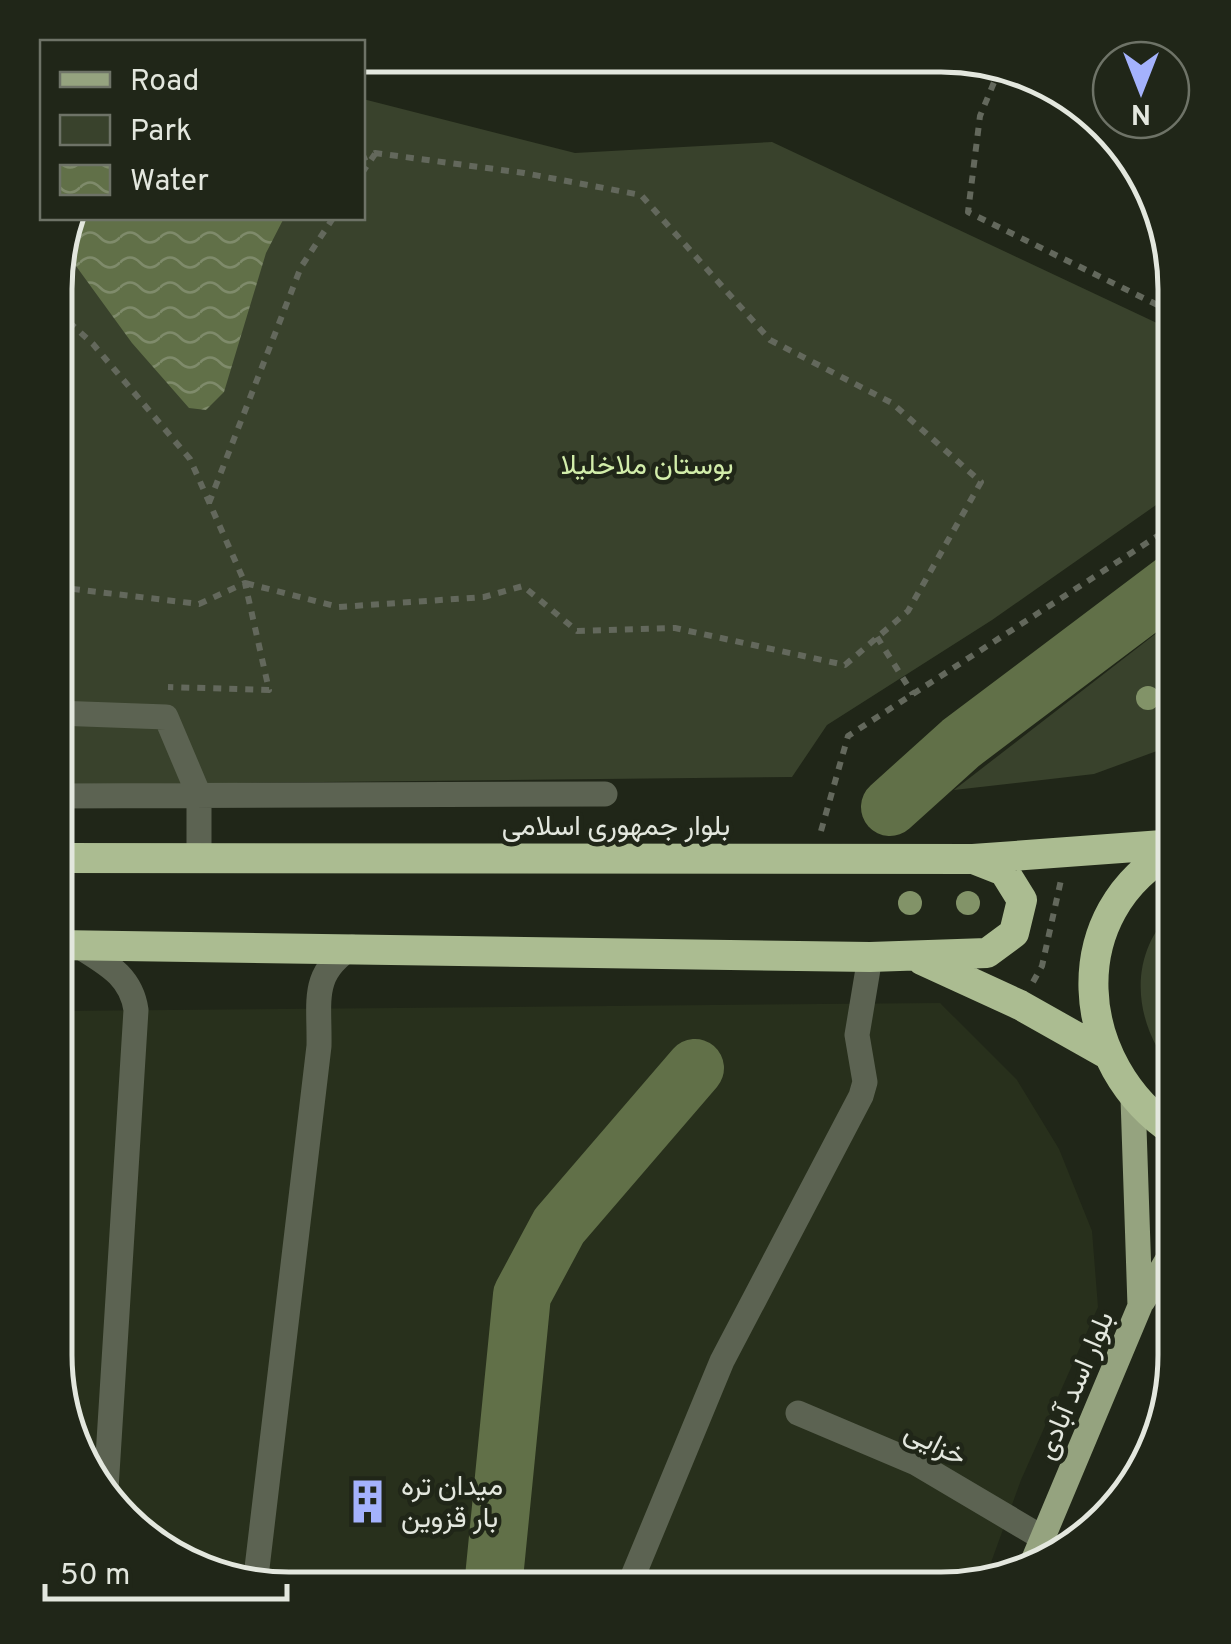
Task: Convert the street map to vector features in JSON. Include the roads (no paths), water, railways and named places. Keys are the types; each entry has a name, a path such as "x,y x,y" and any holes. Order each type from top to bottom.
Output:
{"highway":[{"name":"بلوار جمهوری اسلامی","path":"72,858 973,859 1158,848"},
{"path":"72,945 870,956 987,953 1014,933 1021,911 1018,888 994,864 973,859"},
{"path":"1158,861 1135,880 1114,911 1099,944 1094,999 1105,1052 1133,1098 1158,1118"},
{"path":"915,956 1020,1005 1105,1052"}],"main road":[{"name":"بلوار اسد آبادی","path":"1037,1549 1140,1306 1133,1098"},
{"path":"1140,1306 1158,1276"}],"street":[{"path":"72,714 166,717 199,795 199,855"},
{"path":"72,796 604,794"},
{"path":"257,1569 319,1046 320,980 332,960 352,947"},
{"path":"72,948 125,978 134,993 107,1472"},
{"path":"635,1572 722,1361 860,1096 865,1082 857,1035 870,956"},
{"name":"خزایی","path":"798,1414 916,1463 1042,1537"}],"water":[{"path":"84,220 283,220 266,253 224,392 206,410 189,408 132,343 74,263"}],"waterway":[{"path":"890,807 961,743 1158,595"},
{"path":"495,1572 522,1295 559,1226 695,1068"}],"place":[{"name":"میدان تره بار قزوین","path":"368,1501"}],"park label":[{"name":"بوستان ملاخلیلا","path":"647,464"}]}
